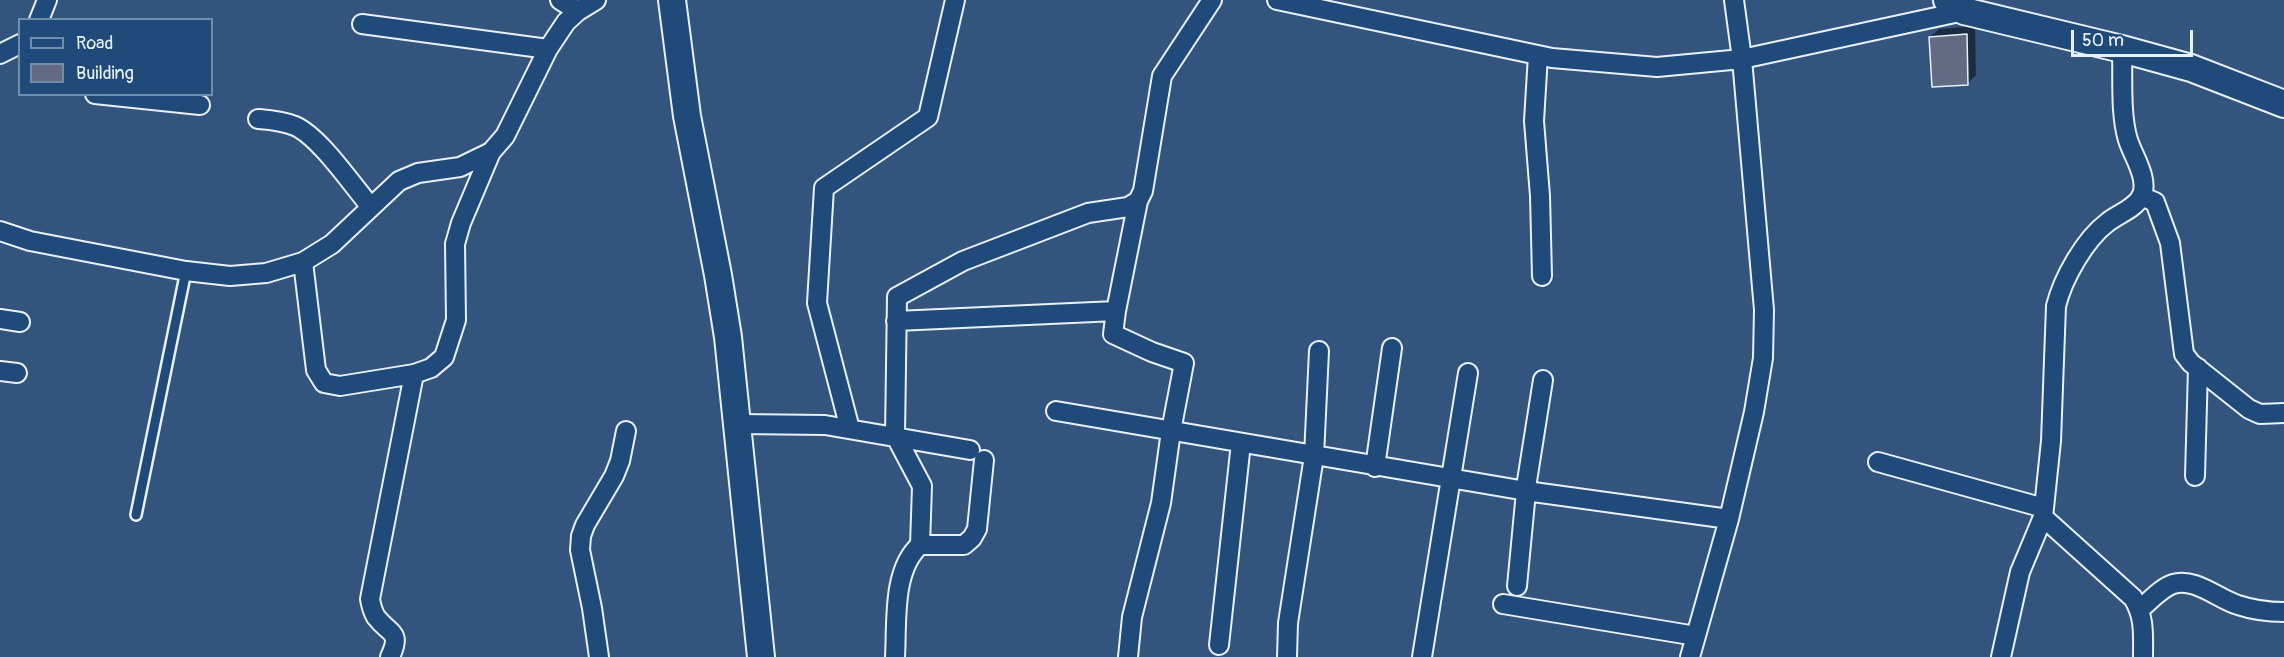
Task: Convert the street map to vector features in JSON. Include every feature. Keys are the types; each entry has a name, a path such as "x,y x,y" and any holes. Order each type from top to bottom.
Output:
{"main road":[{"path":"672,0 687,116 728,337 761,657"},
{"path":"1959,4 2191,68 2284,104"}],"street":[{"path":"40,18 47,0"},
{"path":"560,0 578,11"},
{"path":"303,262 316,370 324,383 340,386 414,374 431,368 444,357 456,320 455,244 461,223 491,152 505,136 548,49 566,22 596,0"},
{"path":"850,429 817,303 824,188 928,117 955,0"},
{"path":"1128,657 1132,617 1161,503 1171,431 1184,363 1152,352 1113,334 1138,201 1143,191 1162,76 1212,0"},
{"path":"1277,0 1538,55 1657,67 1742,59 1959,4"},
{"path":"1690,657 1729,519 1754,412 1762,358 1764,309 1742,59 1734,0"},
{"path":"362,24 548,49"},
{"path":"0,54 18,45"},
{"path":"2001,657 2020,572 2043,513 2052,441 2056,306 2061,286 2071,267 2098,232 2107,222 2132,207 2141,196 2143,185 2140,171 2128,139 2125,123 2122,49"},
{"path":"1538,55 1533,121 1540,196 1542,276"},
{"path":"114,96 200,105"},
{"path":"258,119 296,126 309,135 370,207"},
{"path":"0,231 30,241 186,271 230,276 266,273 303,262 332,244 399,181 418,173 460,167 491,152"},
{"path":"2141,196 2155,201 2170,243 2184,354 2249,409 2259,414 2284,412"},
{"path":"920,545 922,486 895,435 897,297 955,265 1088,213 1128,207 1138,201"},
{"path":"896,321 1116,311"},
{"path":"0,319 20,322"},
{"path":"1375,467 1392,348"},
{"path":"1287,657 1288,622 1314,456 1319,351"},
{"path":"2195,476 2198,368"},
{"path":"1422,657 1468,373"},
{"path":"390,657 396,642 394,633 374,615 370,599 414,374"},
{"path":"1517,586 1526,491 1543,380"},
{"path":"1056,411 1375,467 1729,519"},
{"path":"738,424 825,425 895,435 977,455 977,529 972,538 963,545 920,545 910,554 898,596 895,657"},
{"path":"599,657 580,550 581,536 614,476 622,454 626,431"},
{"path":"1219,645 1241,443"},
{"path":"1878,462 2043,513 2121,587 2140,609 2144,624 2143,657"},
{"path":"2140,609 2165,587 2174,583 2187,583 2235,604 2253,609 2284,612"},
{"path":"1503,604 1696,636"}],"lane":[{"path":"136,515 186,271"}],"building":[{"path":"1967,34 1968,85 1932,87 1929,37"}]}
